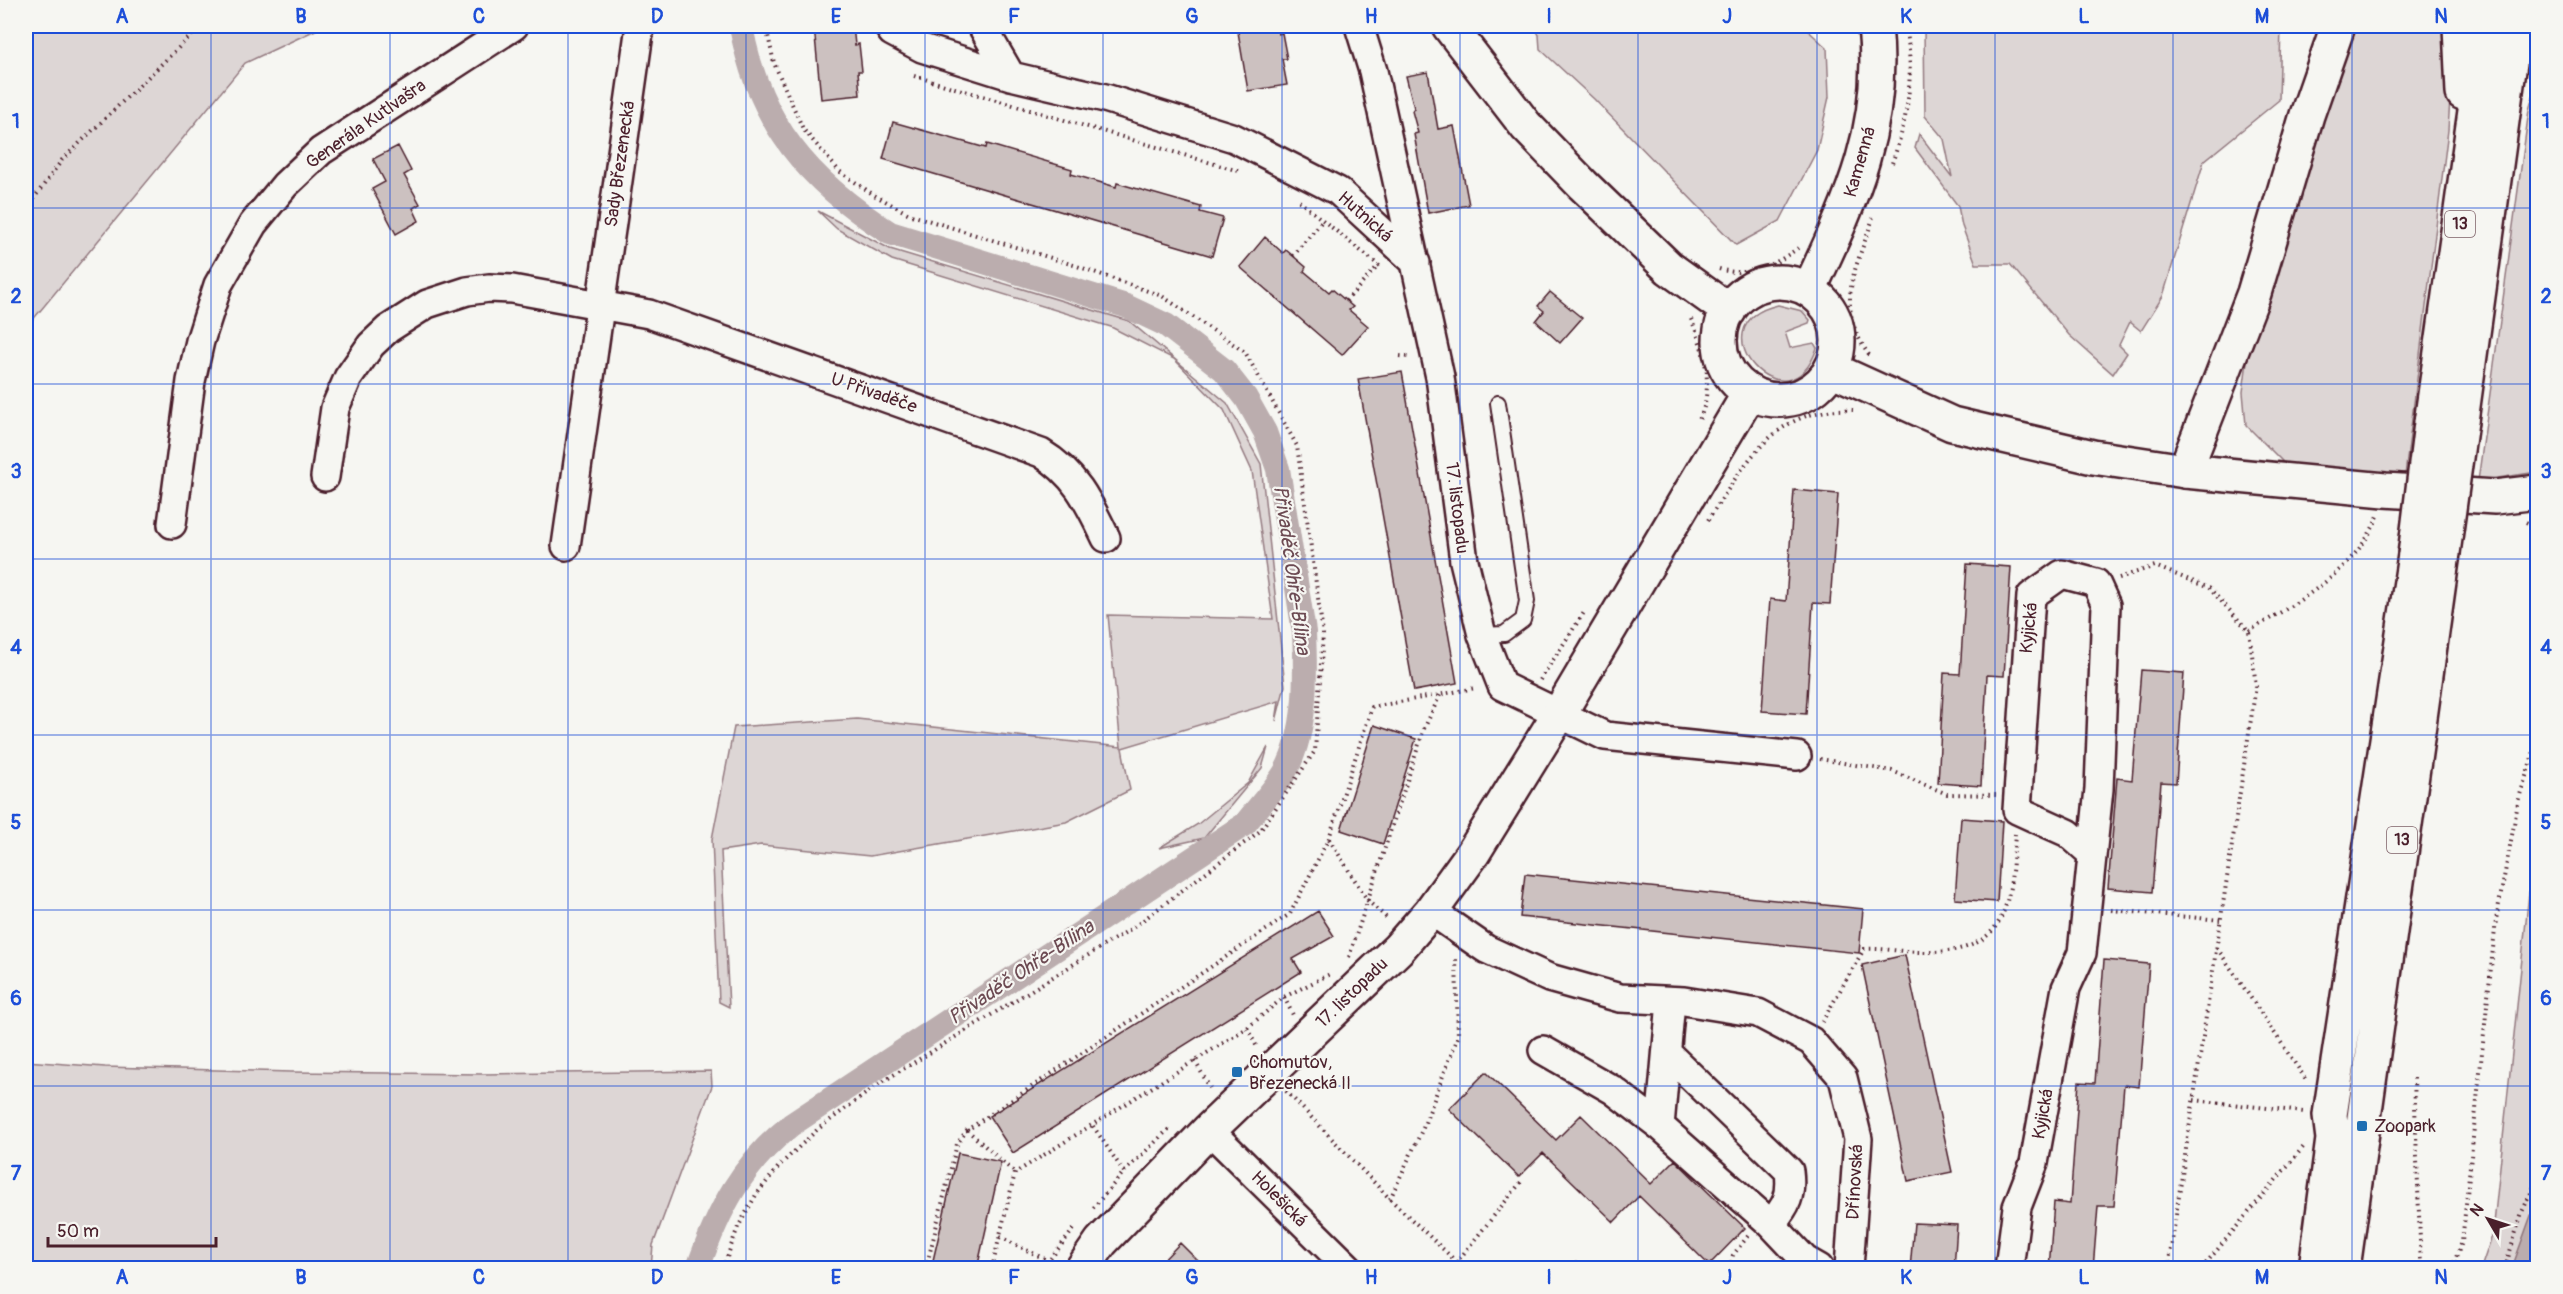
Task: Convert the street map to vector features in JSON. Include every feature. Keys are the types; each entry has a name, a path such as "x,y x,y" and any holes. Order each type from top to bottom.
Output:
{"main road":[{"path":"1449,26 1526,126 1669,268 1729,311"},
{"name":"Kamenná","path":"1809,290 1844,216 1864,164 1875,108 1878,55 1875,26"},
{"path":"2185,471 2254,292 2338,26"},
{"path":"2460,26 2466,184"},
{"name":"13","path":"2343,1269 2446,422 2466,184 2487,26"},
{"name":"13","path":"2446,422 2501,133 2515,26"},
{"path":"2501,133 2538,42"},
{"path":"1774,282 1792,283 1809,290 1823,301 1833,316 1838,343 1831,369 1820,384 1795,397 1767,399 1750,392 1735,380 1723,356 1722,328 1729,311 1740,297 1756,287 1774,282"},
{"path":"1831,369 1952,424 2093,458 2185,471 2495,497 2538,492"},
{"name":"17. listopadu","path":"1083,1269 1101,1242 1194,1124 1398,949 1431,911 1473,853 1559,714 1750,392"},
{"name":"13","path":"2316,1269 2333,1139 2330,1115 2429,554"}],"street":[{"name":"Generála Kutlvašra","path":"172,524 191,381 200,341 218,285 253,224 285,184 321,152 514,26"},
{"name":"Sady Březenecká","path":"566,546 639,26"},
{"name":"Hutnická","path":"888,26 892,32 922,48 1011,76 1106,98 1234,138 1338,191 1416,263"},
{"path":"982,26 1011,76"},
{"name":"Hutnická","path":"1359,26 1373,71 1416,263"},
{"name":"17. listopadu","path":"1416,263 1440,377 1464,561 1482,635 1502,687"},
{"path":"325,477 332,423 348,378 371,345 406,315 446,296 489,288 512,289 601,303"},
{"name":"U Přivaděče","path":"601,303 649,314 1041,453 1057,463 1080,486 1106,538"},
{"name":"Kyjická","path":"2009,1269 2017,1207 2034,1163 2066,988 2082,953 2099,789 2106,605 2096,583 2062,574 2031,596 2018,802"},
{"path":"1502,687 1605,736 1797,756"},
{"path":"2018,802 2067,833 2092,854"},
{"name":"Dřínovská","path":"1431,911 1486,949 1550,978 1620,998 1671,1001 1758,1013 1811,1041 1843,1078 1858,1139 1850,1259"},
{"path":"1660,1126 1671,1001"},
{"path":"1543,1050 1612,1090 1660,1126 1768,1221 1805,1260 1819,1269"},
{"path":"1667,1053 1789,1171 1791,1191 1782,1211 1768,1221"},
{"name":"Holešická","path":"1194,1124 1349,1269"}],"lane":[{"path":"1482,635 1504,634 1523,620 1527,601 1498,403"}],"path":[{"path":"26,209 62,160 201,26"},
{"path":"723,1269 738,1227 756,1195 780,1165 818,1129 879,1084 1134,927 1260,831 1315,751 1323,634 1297,446 1245,352 1162,296 1077,266 910,215 874,195 839,171 803,129 774,63 766,26"},
{"path":"914,76 1248,174"},
{"path":"1290,193 1331,229 1390,274"},
{"path":"1293,256 1323,220"},
{"path":"1693,431 1703,412 1707,378 1705,356 1692,320 1682,307 1711,266 1744,273 1762,269 1780,261 1804,244"},
{"path":"1346,301 1378,265"},
{"path":"1412,347 1414,358"},
{"path":"2106,605 2119,578 2155,566 2209,588 2249,631 2256,686 2168,1269"},
{"path":"1528,700 1586,610"},
{"path":"926,1269 957,1144 967,1130 1290,914 1329,838 1372,707 1488,686 1502,687"},
{"path":"1344,969 1424,729 1440,694"},
{"path":"2452,1269 2462,1242 2496,920 2518,798 2538,739"},
{"path":"1797,756 1892,771 1947,794 2018,802 2008,903 1995,931 1966,947 1924,952 1886,948 1864,949 1811,1041"},
{"path":"1329,838 1368,901 1393,922"},
{"path":"2086,908 2221,920"},
{"path":"2217,947 2330,1115"},
{"path":"1390,1199 1423,1128 1458,1036 1456,950"},
{"path":"992,1269 1015,1173 1247,1028 1284,997 1336,974 1327,984"},
{"path":"1284,997 1293,1015"},
{"path":"1284,1023 1302,1007"},
{"path":"1247,1028 1258,1048"},
{"path":"1250,1054 1267,1040"},
{"path":"1195,1061 1210,1088"},
{"path":"2414,1078 2421,1269"},
{"path":"1203,1096 1218,1082"},
{"path":"1283,1088 1390,1199 1463,1269"},
{"path":"2194,1100 2330,1115"},
{"path":"2202,1269 2330,1115"},
{"path":"1085,1216 1124,1173 1194,1124"},
{"path":"1093,1126 1124,1173"},
{"path":"967,1130 1015,1173"},
{"path":"2505,1269 2522,1212 2538,1178"},
{"path":"1456,1263 1521,1182"},
{"path":"1730,1269 1733,1255 1768,1221"},
{"path":"1042,1269 1077,1225"},
{"path":"1000,1237 1047,1260"},
{"path":"1572,1269 1578,1262 1586,1269"}],"shaded area":[{"path":"26,26 324,26 245,63 26,328"},
{"path":"1534,26 1803,26 1827,48 1829,97 1817,150 1780,221 1736,245 1594,99 1540,49 1539,35"},
{"path":"1924,26 2281,26 2279,100 2204,161 2163,296 2141,331 2130,322 2119,345 2127,353 2113,374 2069,335 2010,264 1976,264 1962,226 1958,206 1915,148 1919,134 1952,177 1944,139 1925,116"},
{"path":"2353,26 2447,26 2452,67 2448,130 2405,475 2347,472 2283,462 2246,425 2243,392 2250,339"},
{"path":"2537,83 2537,472 2478,481 2529,110"},
{"path":"818,211 890,249 1129,321 1227,403 1261,464 1285,686 1276,721 1279,701 1122,748 1130,790 1066,822 870,856 761,845 721,851 729,1007 719,1002 712,839 734,727 857,719 1121,747 1108,615 1273,619 1252,471 1224,410 1174,359 1111,327 892,260 837,229"},
{"path":"1778,305 1802,311 1810,320 1809,323 1785,332 1790,348 1814,343 1817,348 1803,371 1786,380 1769,377 1754,366 1744,350 1743,332 1754,316"},
{"path":"1268,747 1262,768 1204,838 1159,848 1198,824 1248,783"},
{"path":"2537,817 2537,1268 2481,1268 2493,1233"},
{"path":"26,1061 105,1067 291,1072 483,1074 711,1071 712,1086 653,1245 651,1268 26,1268"},
{"path":"2537,1199 2537,1268 2512,1268"}],"building":[{"path":"814,26 853,26 855,45 859,44 862,71 858,71 860,95 821,99"},
{"path":"1237,26 1276,26 1278,34 1282,33 1287,59 1282,59 1287,85 1248,91"},
{"path":"1428,72 1438,129 1454,126 1469,205 1428,213 1414,134 1418,133 1412,111 1414,108 1406,76"},
{"path":"893,122 986,148 987,144 1072,169 1071,174 1116,187 1117,183 1201,207 1200,212 1223,218 1212,256 883,159"},
{"path":"398,146 411,171 404,175 420,204 413,208 419,221 396,234 372,189 385,182 373,159"},
{"path":"1265,237 1283,253 1286,250 1306,267 1304,271 1329,292 1332,289 1353,307 1349,310 1368,326 1342,355 1240,267"},
{"path":"1550,292 1582,318 1560,343 1536,321 1544,311 1538,306"},
{"path":"1402,372 1457,683 1414,691 1358,379"},
{"path":"1794,490 1838,494 1830,604 1813,603 1806,714 1762,711 1770,599 1786,601"},
{"path":"1967,564 2011,567 2004,676 1987,675 1981,786 1938,783 1944,673 1960,674"},
{"path":"2141,670 2184,673 2176,783 2161,782 2152,892 2108,888 2117,778 2132,780"},
{"path":"1374,725 1416,739 1383,844 1341,830"},
{"path":"1961,818 2002,821 1997,902 1955,899"},
{"path":"1525,874 1863,909 1859,953 1520,917"},
{"path":"1318,911 1334,936 1293,959 1301,972 1013,1153 989,1116"},
{"path":"1905,955 1952,1172 1908,1181 1862,965"},
{"path":"2104,960 2149,964 2139,1087 2124,1085 2114,1206 2098,1206 2093,1269 2049,1269 2054,1202 2070,1204 2079,1082 2095,1083"},
{"path":"1486,1072 1556,1140 1581,1115 1651,1184 1675,1160 1745,1228 1709,1265 1639,1196 1614,1222 1543,1153 1519,1177 1449,1109"},
{"path":"958,1153 1001,1162 977,1269 931,1269"},
{"path":"1914,1223 1957,1225 1954,1269 1910,1269"},
{"path":"1180,1243 1206,1269 1155,1269"}],"waterway":[{"name":"Přivaděč Ohře-Bílina","path":"698,1268 723,1207 745,1172 758,1156 791,1125 1245,824 1281,779 1292,756 1298,740 1305,686 1304,632 1278,469 1265,432 1246,398 1224,370 1166,325 1126,306 890,233 861,213 812,171 774,121 749,61 741,26"}],"place":[{"name":"Chomutov, Březenecká II","path":"1237,1072"},
{"name":"Zoopark","path":"2362,1126"}]}
